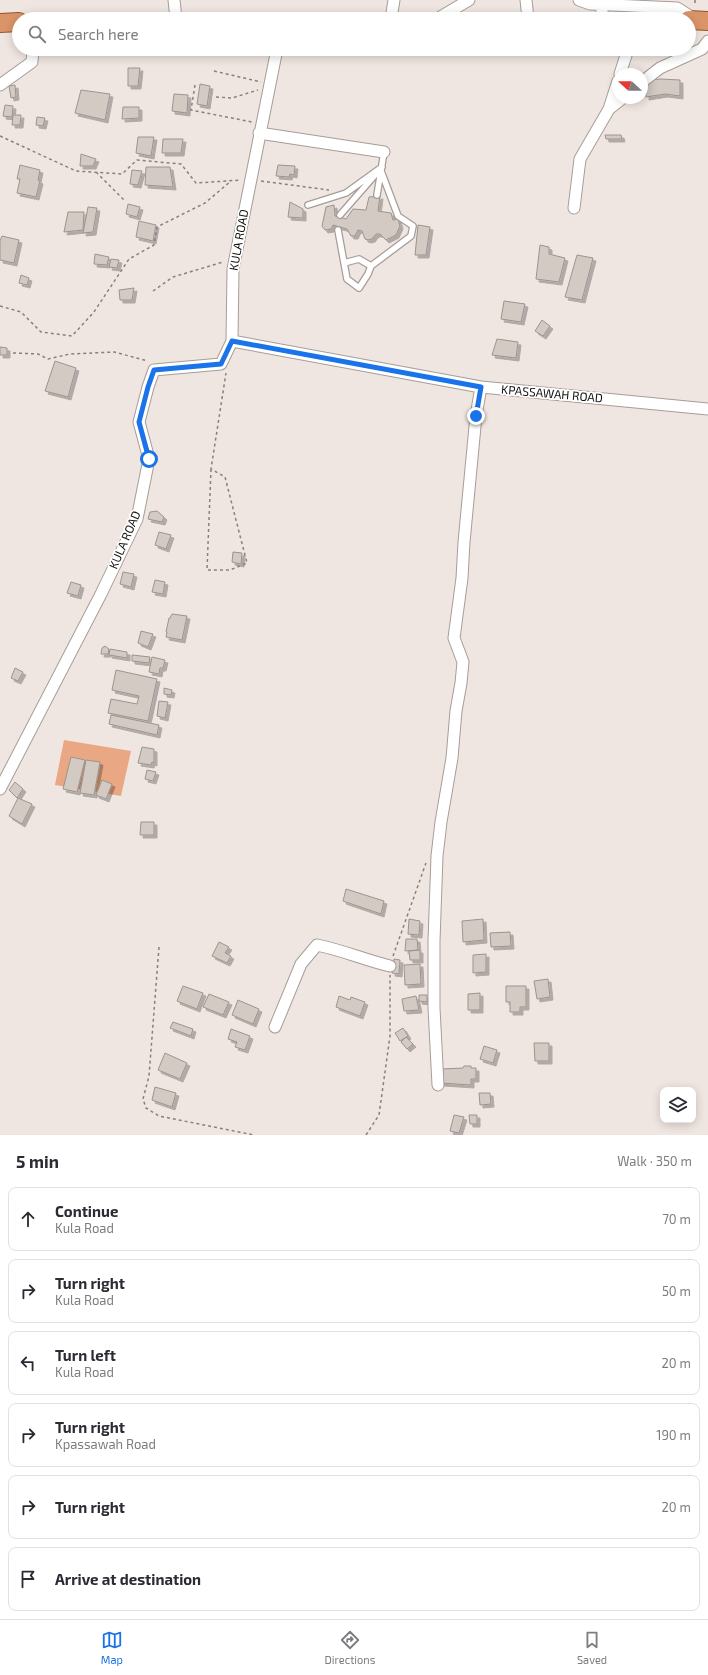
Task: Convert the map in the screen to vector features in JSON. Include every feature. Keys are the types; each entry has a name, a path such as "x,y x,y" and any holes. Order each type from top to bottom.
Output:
{"highway":[{"path":"0,23 12,22"}],"street":[{"path":"174,0 175,12"},
{"path":"392,12 394,0"},
{"path":"449,12 469,0"},
{"path":"526,0 527,12"},
{"path":"579,0 590,4 677,8 684,12"},
{"path":"601,4 602,12"},
{"path":"696,52 702,49 708,41"},
{"path":"0,85 32,62 33,56"},
{"name":"KULA ROAD","path":"223,359 232,341 233,269 275,56"},
{"path":"622,68 626,56"},
{"path":"648,77 660,68 687,56"},
{"path":"574,208 580,159 609,109 612,100"},
{"path":"609,109 615,104"},
{"path":"260,128 384,152"},
{"name":"KPASSAWAH ROAD","path":"232,341 481,387 708,409"},
{"path":"154,370 221,364 223,359"},
{"name":"KULA ROAD","path":"0,789 101,594 136,518 149,459 139,422 154,370"},
{"path":"438,1085 434,1008 435,885 441,822 452,758 456,711 463,662 454,638 462,578 476,416 481,387"},
{"path":"276,1027 301,964 317,945 334,948 358,958 390,966"}],"lane":[{"path":"377,195 384,152"},
{"path":"308,205 346,193 381,169"},
{"path":"340,215 381,169"},
{"path":"338,230 347,279 359,288 368,274 370,266 411,236 413,226 398,216 381,169"},
{"path":"344,263 359,260 370,266"}],"path":[{"path":"214,71 269,85"},
{"path":"195,85 191,110 260,128"},
{"path":"216,97 232,98 269,85"},
{"path":"0,136 76,171 122,174 138,160 181,164 196,183 250,180 346,193"},
{"path":"96,172 125,201"},
{"path":"0,306 22,312 41,332 72,336 94,312 129,259 154,245 157,227 205,203 231,181"},
{"path":"153,291 173,277 235,258"},
{"path":"13,353 38,354 48,359 70,354 114,352 151,362 154,370"},
{"path":"211,469 225,477 247,563 230,570 207,570 211,469 226,375 223,359"},
{"path":"366,1135 379,1115 390,1036 390,966 428,858"},
{"path":"159,947 149,1076 143,1099 146,1108 159,1116 254,1135"}],"shaded area":[{"path":"64,740 131,751 121,796 55,785"}],"building":[{"path":"128,68 140,68 138,86 128,86"},
{"path":"648,80 680,80 680,96 665,94 648,97"},
{"path":"200,84 210,86 207,106 197,104"},
{"path":"15,85 16,97 11,98 9,86"},
{"path":"81,90 110,94 105,120 75,113"},
{"path":"174,94 188,95 187,113 172,111"},
{"path":"5,105 13,106 12,117 3,116"},
{"path":"123,107 139,107 139,118 122,119"},
{"path":"13,115 21,115 20,125 12,125"},
{"path":"37,117 45,118 43,126 36,125"},
{"path":"605,135 621,135 622,139 606,139"},
{"path":"138,137 154,137 151,156 136,153"},
{"path":"163,139 183,139 181,153 162,153"},
{"path":"81,154 96,159 93,166 80,166"},
{"path":"20,165 40,170 38,180 40,181 36,197 17,193 20,179 17,179"},
{"path":"278,165 295,166 294,175 290,174 289,177 276,176"},
{"path":"146,167 170,167 173,187 145,185"},
{"path":"132,170 142,171 138,185 130,184"},
{"path":"380,196 378,211 391,213 393,220 398,219 400,226 396,235 386,240 380,234 376,234 372,239 368,240 365,239 362,231 358,230 355,236 351,236 347,229 333,225 331,229 325,230 322,226 326,207 334,205 335,216 346,219 353,209 366,210 369,197"},
{"path":"290,202 303,209 303,218 288,217"},
{"path":"128,204 140,207 137,217 126,214"},
{"path":"88,207 97,208 93,232 83,233"},
{"path":"68,212 84,212 83,230 64,232"},
{"path":"139,221 156,225 153,241 136,237"},
{"path":"418,225 430,227 426,255 415,255"},
{"path":"2,236 19,240 14,263 0,260 0,241"},
{"path":"540,245 549,247 549,254 565,258 559,282 536,279"},
{"path":"95,254 109,257 107,265 94,264"},
{"path":"577,255 593,258 582,300 565,297"},
{"path":"111,259 119,260 117,268 109,267"},
{"path":"21,275 29,278 27,285 19,283"},
{"path":"134,288 132,300 120,300 119,290"},
{"path":"504,301 525,304 521,322 501,319"},
{"path":"542,320 550,326 543,336 535,331"},
{"path":"497,339 518,342 516,358 492,355"},
{"path":"0,347 7,348 7,355 0,355"},
{"path":"55,361 76,368 68,397 45,391"},
{"path":"157,511 164,517 162,522 148,519 150,512"},
{"path":"159,532 171,535 166,549 155,545"},
{"path":"233,552 242,553 241,564 232,562"},
{"path":"123,572 134,574 131,587 120,584"},
{"path":"155,580 165,582 163,594 152,592"},
{"path":"71,582 81,585 78,596 67,593"},
{"path":"172,614 187,616 182,640 166,637 169,618"},
{"path":"141,631 153,634 148,647 138,643"},
{"path":"105,646 109,649 108,654 101,654 102,648"},
{"path":"110,649 127,652 127,658 109,655"},
{"path":"132,655 150,657 149,663 132,661"},
{"path":"152,657 165,660 163,668 160,668 159,674 149,672"},
{"path":"15,668 23,672 18,681 11,678"},
{"path":"116,670 157,679 148,721 108,713 111,699 137,704 139,696 112,690"},
{"path":"164,688 172,690 171,695 164,694"},
{"path":"159,701 168,702 165,718 157,716"},
{"path":"111,715 159,725 157,735 109,724"},
{"path":"142,747 154,749 154,763 152,762 151,765 138,763"},
{"path":"71,757 85,760 77,792 63,789"},
{"path":"86,760 100,762 94,795 80,793"},
{"path":"147,770 156,772 153,781 145,779"},
{"path":"102,780 112,784 106,799 96,795"},
{"path":"15,782 23,789 17,798 9,790"},
{"path":"18,798 32,804 22,824 9,816"},
{"path":"141,822 154,822 154,835 140,835"},
{"path":"346,889 384,901 381,914 343,901"},
{"path":"409,919 420,921 419,935 408,934"},
{"path":"483,919 484,940 463,942 462,921"},
{"path":"510,932 511,946 491,947 490,933"},
{"path":"406,939 417,939 418,950 405,951"},
{"path":"219,942 229,947 225,953 231,956 227,963 212,956"},
{"path":"420,950 420,960 410,960 409,951"},
{"path":"486,954 486,972 473,973 473,955"},
{"path":"394,959 400,960 399,974 392,973"},
{"path":"420,964 421,984 405,985 404,965"},
{"path":"548,979 550,997 537,999 534,981"},
{"path":"183,986 203,993 197,1009 177,1001"},
{"path":"506,986 526,986 526,1007 520,1007 520,1012 510,1012 510,1002 506,1002"},
{"path":"480,993 480,1010 468,1010 468,994"},
{"path":"209,994 229,1002 223,1015 203,1007"},
{"path":"419,995 427,995 427,1002 419,1001"},
{"path":"339,996 350,1000 351,997 365,1002 360,1016 336,1007"},
{"path":"416,996 419,1010 404,1011 402,999"},
{"path":"238,1000 259,1009 253,1024 232,1015"},
{"path":"173,1022 193,1029 191,1036 170,1028"},
{"path":"403,1028 408,1036 400,1041 395,1033"},
{"path":"231,1029 250,1036 245,1050 235,1047 237,1042 228,1039"},
{"path":"406,1037 413,1044 407,1049 401,1042"},
{"path":"534,1043 549,1043 549,1061 535,1061"},
{"path":"484,1046 497,1050 493,1063 480,1059"},
{"path":"165,1053 187,1063 180,1079 158,1070"},
{"path":"464,1066 476,1068 476,1079 471,1079 471,1085 441,1083 442,1069 463,1068"},
{"path":"155,1087 176,1093 172,1107 152,1100"},
{"path":"479,1093 490,1093 491,1104 480,1105"},
{"path":"454,1115 464,1117 459,1133 450,1131"},
{"path":"469,1115 477,1115 477,1124 470,1124"}],"route":[{"path":"149,459 139,422 154,370 221,364 232,341 481,387 476,416"}]}
